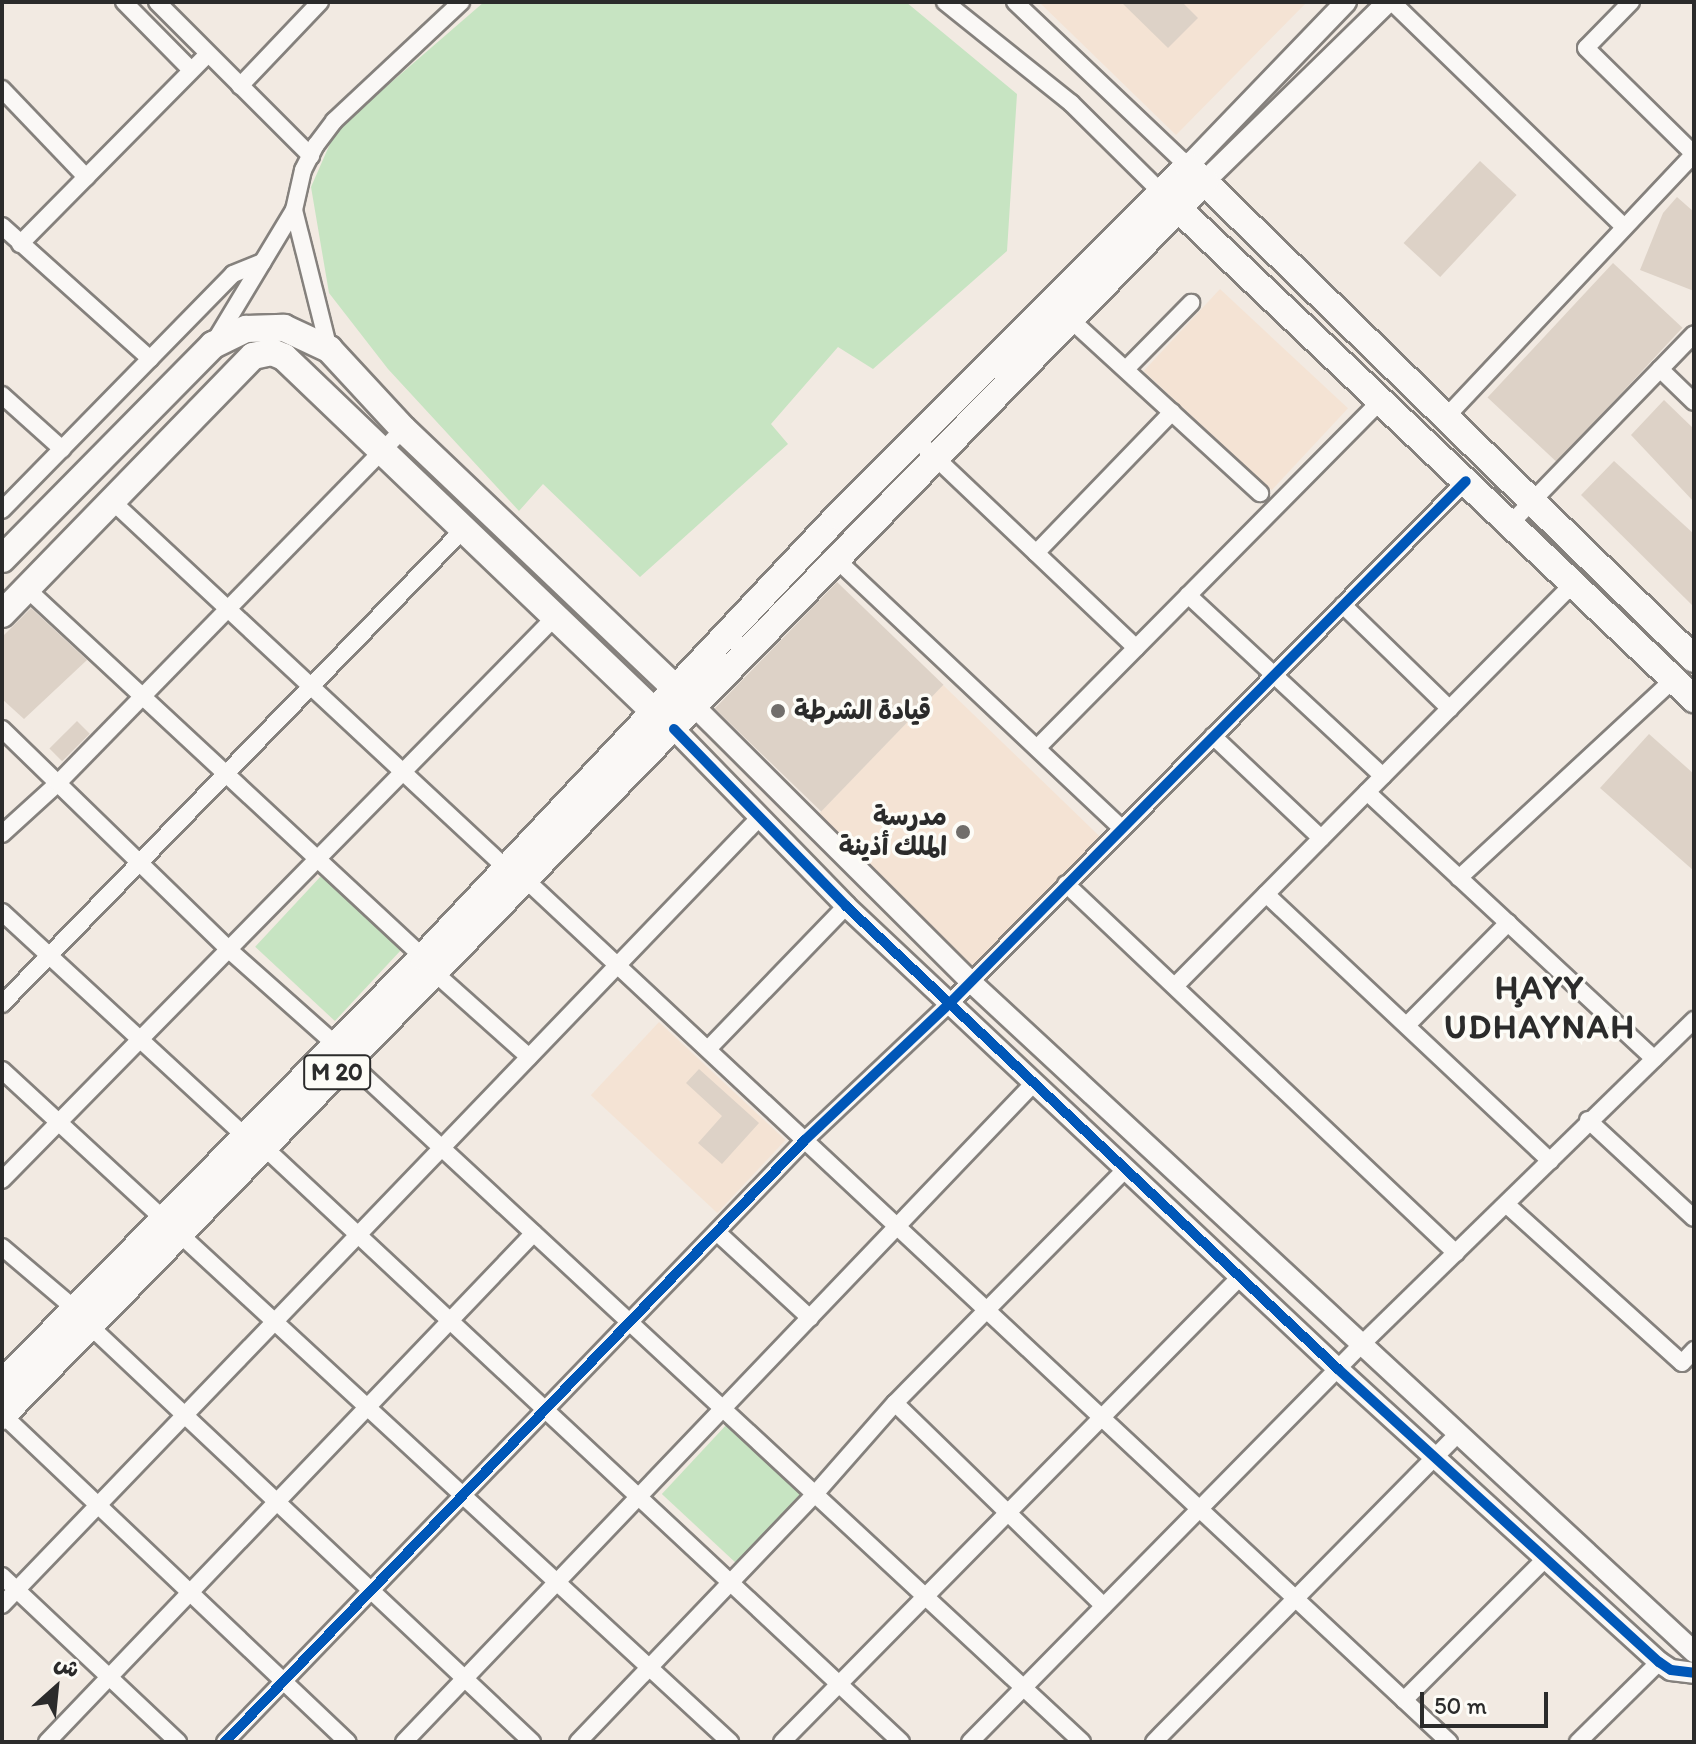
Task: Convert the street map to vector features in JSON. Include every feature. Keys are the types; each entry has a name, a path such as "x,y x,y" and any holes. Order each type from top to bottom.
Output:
{"main road":[{"path":"262,339 674,729 837,560 926,449 1196,173 1694,659"},
{"path":"652,711 673,687 926,449 1070,319 1169,200"},
{"path":"1169,200 1383,398 1694,699"},
{"path":"2,559 213,345 296,331 329,349 403,429 694,706"},
{"path":"2,614 253,356 262,339"},
{"name":"M 20","path":"517,874 652,711"},
{"name":"M 20","path":"2,1383 82,1317 517,874 674,729"},
{"name":"M 20","path":"3,1416 82,1317"}],"street":[{"path":"124,2 191,70"},
{"path":"157,2 311,156"},
{"path":"240,86 320,2"},
{"path":"213,345 294,210 311,156 334,121 461,2"},
{"path":"945,2 1071,103 1169,200"},
{"path":"1015,2 1196,173"},
{"path":"1196,173 1346,2"},
{"path":"1196,173 1390,2 1624,227"},
{"path":"1447,416 1694,154 1586,48 1631,2"},
{"path":"20,244 208,54"},
{"path":"2,89 86,177"},
{"path":"294,210 329,349"},
{"path":"2,226 150,359"},
{"path":"2,510 233,274 263,262"},
{"path":"1126,369 1191,303"},
{"path":"1070,319 1260,493"},
{"path":"1511,523 1694,334"},
{"path":"1660,369 1694,402"},
{"path":"1681,389 1694,376"},
{"path":"2,395 62,449"},
{"path":"1037,748 1383,398"},
{"path":"1036,553 1172,412"},
{"path":"2,834 58,783 225,606 380,448 403,429"},
{"path":"926,449 1136,648"},
{"path":"225,1742 630,1322 719,1234 805,1140 949,1004 1466,481"},
{"path":"112,501 402,771 618,965 1449,1742"},
{"path":"2,1004 463,530"},
{"path":"837,560 1121,828"},
{"path":"1176,985 1573,584"},
{"path":"27,589 529,1057"},
{"path":"1188,595 1383,776"},
{"path":"1343,605 1450,709"},
{"path":"2,1180 555,617"},
{"path":"1459,878 1673,680"},
{"path":"694,706 971,982 1261,1256 1694,1652"},
{"path":"2,729 228,949 1082,1742"},
{"path":"674,729 846,906 1338,1369 1659,1662 1671,1670 1694,1673"},
{"path":"1213,736 1321,838"},
{"path":"1367,792 1654,1059"},
{"path":"2,1605 760,817"},
{"path":"1066,884 1456,1253"},
{"path":"1266,894 1550,1161"},
{"path":"708,1049 846,906"},
{"path":"2,912 139,1040 358,1235 901,1742"},
{"path":"1407,1025 1508,923"},
{"path":"970,1742 1360,1346 1588,1120 1694,1020"},
{"path":"2,1070 730,1742"},
{"path":"404,1742 1034,1083"},
{"path":"1588,1120 1694,1218"},
{"path":"578,1742 815,1494 895,1403 989,1312 1126,1169"},
{"path":"1506,1204 1682,1363 1694,1350"},
{"path":"47,1742 534,1233"},
{"path":"719,1234 810,1318"},
{"path":"2,1247 82,1317 532,1742"},
{"path":"782,1742 1261,1256"},
{"path":"895,1403 1104,1606"},
{"path":"3,1416 348,1742"},
{"path":"1154,1742 1457,1435"},
{"path":"1404,1700 1545,1559"},
{"path":"2,1576 178,1742"},
{"path":"1578,1742 1659,1662"}],"shaded area":[{"path":"1039,2 1307,2 1176,135"},
{"path":"1220,289 1348,408 1272,490 1144,371"},
{"name":"مدرسة الملك أذينة","path":"943,685 1107,843 978,976 814,818"},
{"path":"659,1022 786,1140 717,1213 591,1095"}],"green space":[{"path":"484,2 906,2 1017,94 1007,251 873,369 838,347 771,424 788,444 640,577 543,484 519,511 388,369 329,293 311,187 336,130"},
{"path":"322,875 402,949 335,1021 255,947"},
{"path":"728,1423 805,1495 739,1566 662,1494"}],"building":[{"path":"1121,2 1182,2 1198,18 1168,48"},
{"path":"1480,161 1517,195 1440,277 1404,243"},
{"path":"1677,197 1694,212 1694,291 1640,270 1663,213"},
{"path":"1613,263 1682,328 1557,462 1488,398"},
{"path":"1664,400 1694,429 1694,502 1631,435"},
{"path":"1614,461 1694,534 1694,607 1581,495"},
{"path":"837,582 943,685 821,811 715,709"},
{"path":"31,608 87,660 24,719 2,699 2,637"},
{"path":"77,721 90,734 62,761 49,749"},
{"path":"1649,734 1694,774 1694,871 1600,788"},
{"path":"699,1069 759,1123 722,1164 698,1143 722,1116 686,1083"}],"cycle path":[{"path":"225,1742 805,1140 949,1004 1466,481"},
{"path":"674,729 846,906 1338,1369 1659,1662 1671,1670 1694,1673"}],"place":[{"name":"قيادة الشرطة","path":"778,711"},
{"name":"مدرسة الملك أذينة","path":"963,832"}],"district":[{"name":"ḨAYY UDHAYNAH","path":"1540,1006"}]}
